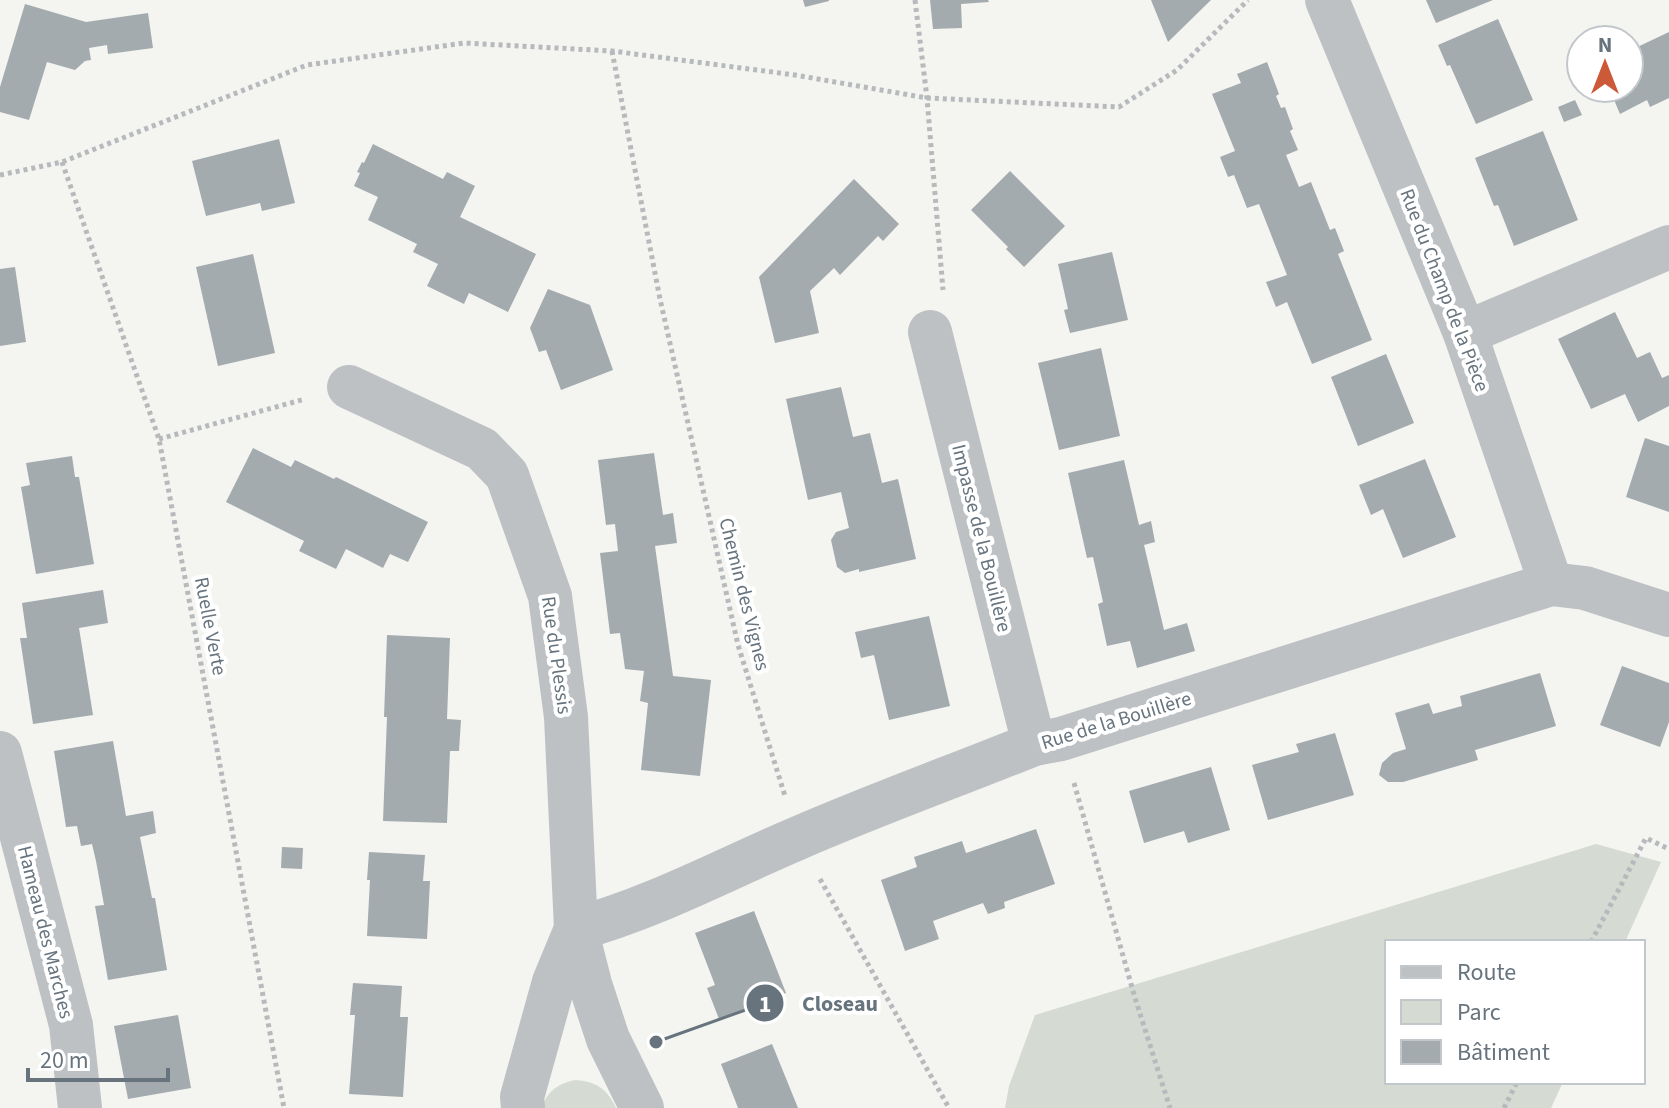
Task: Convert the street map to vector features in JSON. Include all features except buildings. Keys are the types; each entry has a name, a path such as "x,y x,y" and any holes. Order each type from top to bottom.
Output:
{"street":[{"name":"Rue du Champ de la Pièce","path":"1327,0 1465,333 1551,584"},
{"path":"1465,333 1669,247"},
{"name":"Impasse de la Bouillère","path":"930,332 1048,742"},
{"name":"Rue du Plessis","path":"349,387 482,449 507,475 550,596 566,717 576,929 608,1039 642,1108"},
{"name":"Rue de la Bouillère","path":"576,929 643,907 798,838 1048,742 1551,584 1585,588 1669,615"},
{"name":"Hameau des Marches","path":"0,753 7,805 71,1025 80,1108"},
{"name":"Rue du Plessis","path":"523,1108 522,1097 554,982 576,929"}],"path":[{"path":"915,0 944,296 930,332"},
{"path":"0,175 62,162 307,65 464,43 612,51 795,75 927,98 1119,107 1177,70 1248,0"},
{"name":"Chemin des Vignes","path":"612,51 660,299 738,645 798,838 949,1108"},
{"name":"Ruelle Verte","path":"62,162 159,439 284,1108"},
{"path":"159,439 349,387"},
{"path":"1048,742 1170,1108"},
{"path":"1592,940 1646,838 1669,849"},
{"path":"1504,1108 1516,1084"}],"green space":[{"path":"1596,844 1661,862 1626,940 1385,940 1385,1084 1562,1084 1551,1108 1005,1108 1009,1086 1035,1015"},
{"path":"576,1080 600,1088 616,1108 541,1108 554,1089"}],"place":[{"name":"Closeau","path":"656,1042"}]}
